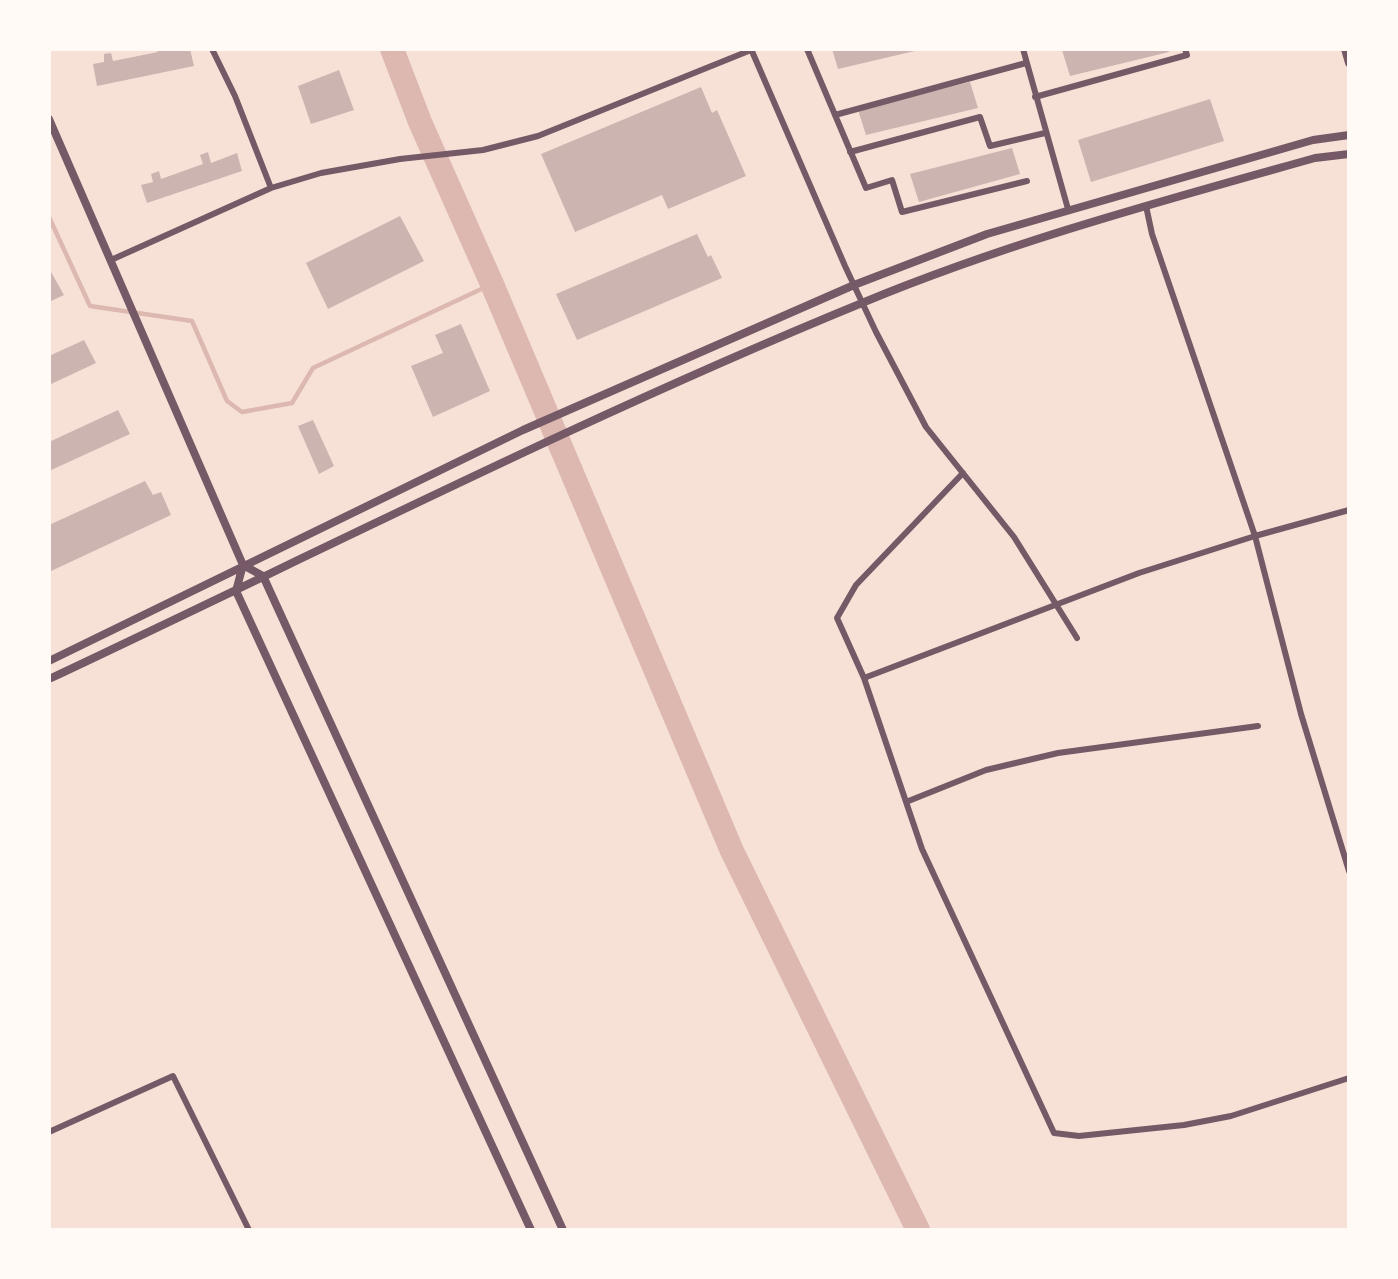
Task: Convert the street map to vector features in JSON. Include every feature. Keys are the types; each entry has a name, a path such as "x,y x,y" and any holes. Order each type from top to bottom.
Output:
{"street":[{"path":"212,49 236,96 271,188"},
{"path":"807,49 866,188 892,180 902,212 1027,181"},
{"path":"1023,49 1068,209"},
{"path":"1035,97 1187,55 1185,49"},
{"path":"1345,49 1349,63"},
{"path":"111,260 271,188 321,173 400,159 483,150 538,136 751,50 876,332 926,427 1014,537 1077,638"},
{"path":"835,115 1026,63"},
{"path":"850,152 980,117 990,146 1045,133"},
{"path":"49,119 243,565 263,576 563,1230"},
{"path":"49,661 523,430 855,285 987,234 1068,209 1313,140 1349,135"},
{"path":"49,679 590,422 863,302 986,257 1146,206 1314,158 1349,154"},
{"path":"1146,206 1152,234 1255,536 1301,714 1349,871"},
{"path":"963,473 856,585 837,618 864,678 922,849 1054,1133 1080,1136 1208,1121 1349,1078"},
{"path":"864,678 1139,573 1255,536 1349,510"},
{"path":"243,565 236,591 531,1230"},
{"path":"906,802 986,770 1058,752 1258,726"},
{"path":"49,1132 173,1076 249,1230"}],"building":[{"path":"157,49 190,49 194,66 97,86 93,64 104,62 104,54 111,53 113,61 158,52"},
{"path":"832,49 919,49 919,50 838,69"},
{"path":"1168,49 1169,52 1070,76 1062,50"},
{"path":"339,70 354,110 311,124 298,86"},
{"path":"970,82 978,108 866,135 858,110"},
{"path":"701,87 712,113 717,110 746,176 668,209 662,195 575,232 541,154"},
{"path":"1210,99 1224,141 1091,182 1078,140"},
{"path":"1012,148 1020,174 919,202 910,174"},
{"path":"208,152 211,163 237,153 242,171 147,203 141,185 153,182 151,174 159,171 161,179 203,164 200,155"},
{"path":"400,216 424,261 328,309 306,263"},
{"path":"697,234 722,278 577,340 556,294"},
{"path":"51,272 64,295 49,302 49,273"},
{"path":"461,324 490,391 433,417 411,366 443,353 435,335"},
{"path":"84,340 96,363 49,385 49,356"},
{"path":"118,410 130,434 49,471 49,442"},
{"path":"313,420 334,466 319,474 298,426"},
{"path":"145,481 153,495 161,492 171,515 49,572 49,525"}],"waterway":[{"path":"392,49 420,122 492,284 732,851 918,1230"},
{"path":"49,217 90,306 192,321 227,401 242,412 292,403 313,368 492,284"}]}
